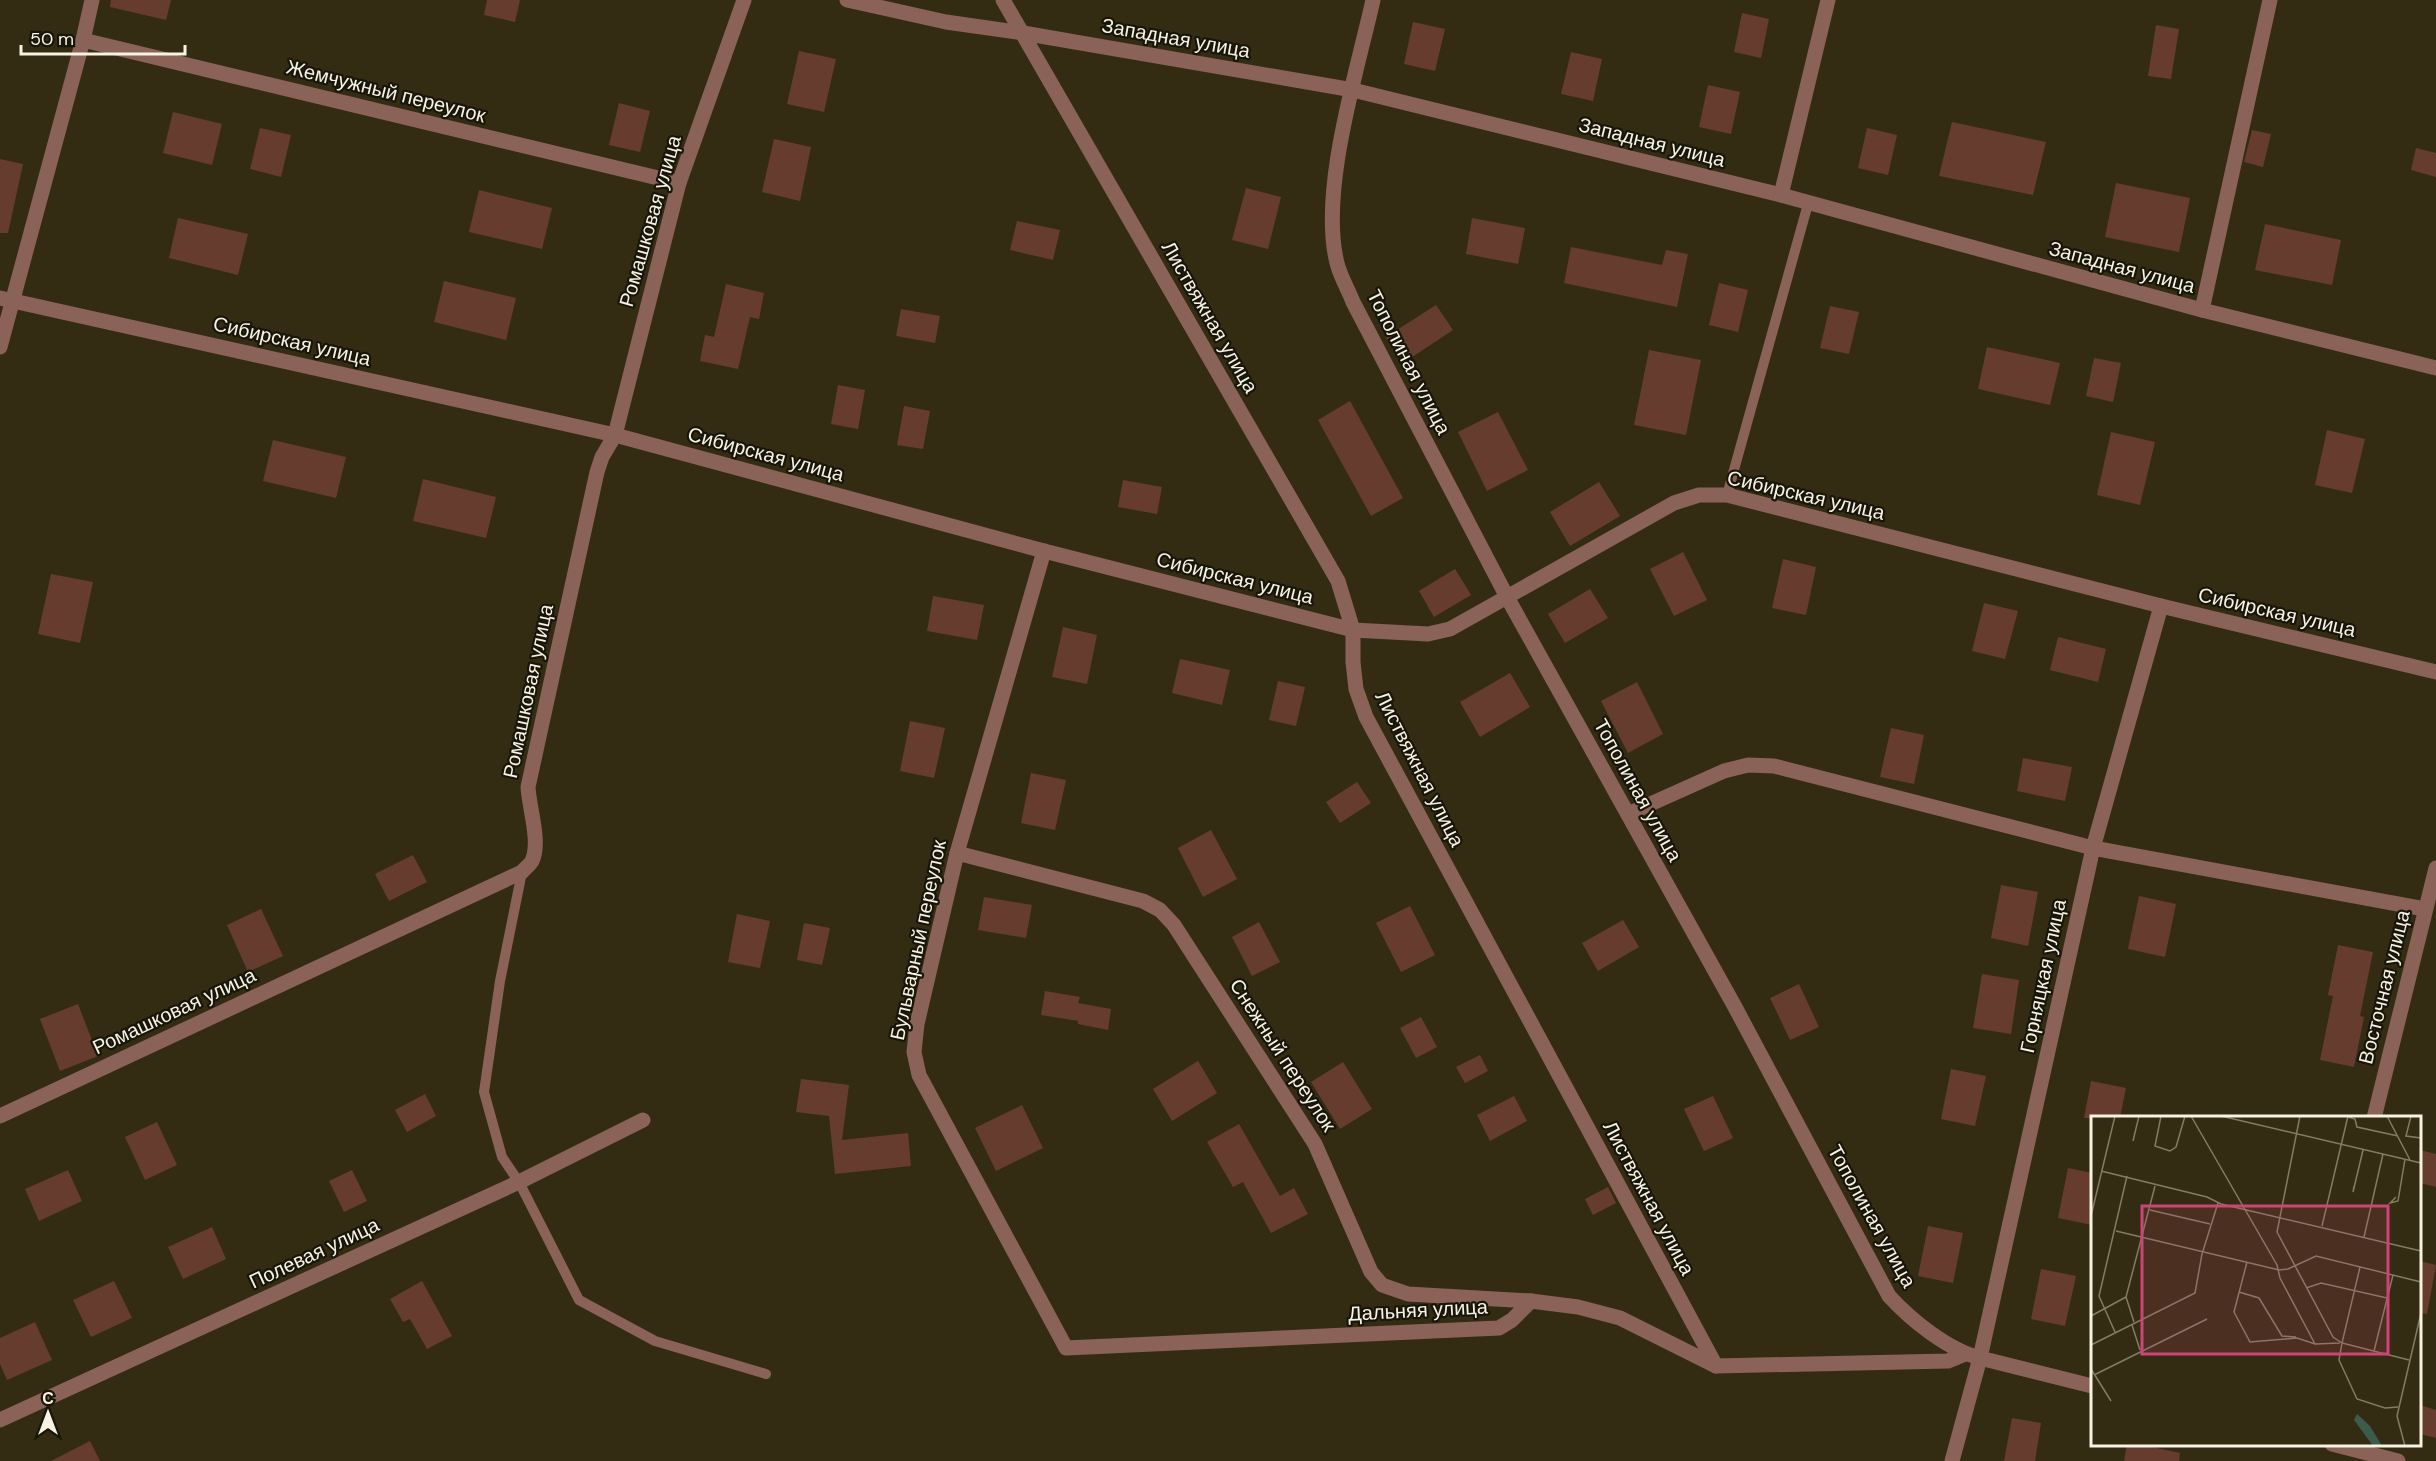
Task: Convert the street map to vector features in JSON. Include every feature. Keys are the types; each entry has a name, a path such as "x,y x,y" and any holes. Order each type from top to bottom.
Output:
{"street":[{"path":"0,347 6,299 83,40 92,0"},
{"name":"Ромашковая улица","path":"0,1116 522,872 532,861 536,842 529,807 528,787 597,471 615,435 679,183 744,0"},
{"name":"Западная улица","path":"848,0 946,22 1023,33 1353,90 1781,195 2202,310 2436,368"},
{"name":"Листвяжная улица","path":"1003,0 1338,581 1353,630 1356,689 1366,717 1716,1366"},
{"name":"Тополиная улица","path":"1373,0 1338,155 1334,191 1332,222 1337,264 1353,302 1506,597 1735,1007 1889,1296 1906,1315 1973,1356"},
{"path":"1781,195 1828,0"},
{"path":"2202,310 2270,0"},
{"name":"Жемчужный переулок","path":"83,40 679,183"},
{"name":"Сибирская улица","path":"6,299 615,435 1044,551 1353,630 1428,634 1450,629 1674,503 1699,495 1727,495 2161,606 2436,672"},
{"name":"Бульварный переулок","path":"1044,551 957,853 917,1024 914,1052 919,1075 1066,1348"},
{"name":"Горняцкая улица","path":"1973,1356 2093,848 2161,606"},
{"path":"1628,814 1724,771 1748,765 1774,766 2093,848 2425,909"},
{"name":"Снежный переулок","path":"957,853 1143,901 1160,910 1174,925 1316,1143 1371,1272 1382,1286 1408,1294 1531,1301"},
{"name":"Восточная улица","path":"2374,1116 2436,868"},
{"name":"Полевая улица","path":"0,1420 519,1182 643,1120"},
{"path":"1531,1301 1578,1306 1620,1318 1716,1366 1948,1361 1973,1356 2091,1386"},
{"name":"Дальняя улица","path":"1066,1348 1499,1328 1512,1320 1531,1301"},
{"path":"1952,1461 1973,1356"},
{"path":"2340,1446 2398,1461"}],"lane":[{"path":"1727,495 1808,204"},
{"path":"522,872 500,981 483,1092 502,1157 519,1182 579,1300 655,1341 766,1374"}],"building":[{"path":"111,0 171,0 166,20 110,7"},
{"path":"487,0 520,0 515,22 484,15"},
{"path":"1742,13 1769,19 1761,58 1734,52"},
{"path":"1413,22 1445,29 1435,71 1404,64"},
{"path":"2156,25 2179,29 2171,79 2148,76"},
{"path":"799,51 836,59 824,112 787,104"},
{"path":"1571,52 1602,59 1593,101 1561,94"},
{"path":"1708,85 1740,92 1731,134 1699,127"},
{"path":"619,103 650,111 640,152 609,145"},
{"path":"173,112 222,124 212,165 163,153"},
{"path":"1952,122 2046,142 2033,195 1939,176"},
{"path":"260,128 291,135 281,177 250,169"},
{"path":"1867,128 1897,135 1888,175 1858,168"},
{"path":"2252,130 2271,134 2263,167 2244,162"},
{"path":"774,139 811,147 800,201 762,192"},
{"path":"2416,148 2436,153 2436,177 2411,170"},
{"path":"0,159 23,164 8,233 0,233"},
{"path":"2116,183 2190,198 2179,252 2105,237"},
{"path":"1246,188 1281,197 1268,249 1232,240"},
{"path":"479,190 552,208 542,249 469,232"},
{"path":"178,218 248,234 238,275 169,258"},
{"path":"1472,218 1525,228 1518,264 1466,254"},
{"path":"1017,221 1060,230 1053,260 1010,250"},
{"path":"2265,224 2341,240 2332,285 2255,270"},
{"path":"1571,247 1662,265 1666,250 1688,254 1677,307 1564,283"},
{"path":"444,281 516,298 506,340 434,322"},
{"path":"1719,283 1748,290 1738,332 1709,325"},
{"path":"726,284 764,293 759,319 750,317 738,369 700,361 705,335 714,337"},
{"path":"1436,305 1453,330 1403,363 1386,337"},
{"path":"1830,306 1859,312 1849,354 1820,348"},
{"path":"901,309 940,316 935,343 896,336"},
{"path":"1987,347 2060,363 2050,405 1978,389"},
{"path":"1649,350 1701,360 1686,435 1634,425"},
{"path":"2094,358 2121,363 2113,402 2086,396"},
{"path":"838,385 865,390 858,429 831,424"},
{"path":"1350,401 1403,498 1371,516 1318,420"},
{"path":"904,406 930,411 923,449 897,445"},
{"path":"1498,412 1528,470 1487,491 1458,432"},
{"path":"2327,430 2365,439 2352,493 2315,485"},
{"path":"2111,432 2155,442 2140,505 2097,495"},
{"path":"273,440 346,457 336,498 263,481"},
{"path":"423,479 496,497 486,538 413,521"},
{"path":"1123,480 1162,487 1157,514 1118,507"},
{"path":"1599,482 1620,516 1570,546 1550,512"},
{"path":"1683,552 1707,600 1674,616 1650,569"},
{"path":"1783,559 1816,567 1806,615 1772,608"},
{"path":"1455,569 1471,595 1434,617 1419,591"},
{"path":"51,574 93,582 80,643 38,634"},
{"path":"1590,589 1608,618 1565,643 1548,614"},
{"path":"933,596 984,605 977,640 927,631"},
{"path":"1984,603 2018,611 2005,659 1972,651"},
{"path":"1063,627 1097,635 1087,684 1052,677"},
{"path":"2058,637 2106,649 2098,682 2050,670"},
{"path":"1180,659 1230,670 1222,705 1172,693"},
{"path":"1510,673 1530,707 1480,737 1460,702"},
{"path":"1278,681 1305,687 1296,726 1269,720"},
{"path":"1637,682 1663,734 1628,753 1601,701"},
{"path":"910,721 945,728 934,778 900,771"},
{"path":"1891,728 1924,735 1914,784 1880,777"},
{"path":"2023,758 2072,767 2065,801 2017,791"},
{"path":"1031,773 1066,780 1055,830 1021,823"},
{"path":"1357,782 1371,803 1340,823 1326,802"},
{"path":"1211,830 1237,879 1203,897 1178,848"},
{"path":"413,855 427,882 389,901 375,874"},
{"path":"2001,885 2038,892 2028,946 1991,938"},
{"path":"2139,896 2176,904 2165,957 2128,949"},
{"path":"984,897 1032,905 1026,938 978,930"},
{"path":"1410,906 1435,955 1401,972 1376,923"},
{"path":"261,909 283,956 248,972 227,925"},
{"path":"737,914 770,921 760,968 728,962"},
{"path":"1623,920 1639,947 1598,971 1582,943"},
{"path":"1259,922 1280,962 1252,976 1232,937"},
{"path":"804,923 830,928 822,965 797,960"},
{"path":"2338,945 2373,952 2360,1016 2364,1017 2354,1067 2320,1060 2333,996 2328,995"},
{"path":"1982,974 2019,980 2011,1034 1973,1028"},
{"path":"1799,984 1819,1027 1790,1040 1770,998"},
{"path":"1045,991 1080,997 1078,1003 1111,1009 1108,1030 1078,1024 1078,1021 1041,1015"},
{"path":"78,1004 98,1056 60,1071 40,1019"},
{"path":"1421,1017 1437,1047 1416,1058 1400,1028"},
{"path":"1480,1055 1488,1071 1465,1083 1456,1067"},
{"path":"1198,1061 1217,1093 1172,1121 1153,1089"},
{"path":"1343,1062 1372,1109 1340,1129 1311,1082"},
{"path":"1951,1069 1986,1076 1975,1126 1941,1119"},
{"path":"801,1079 849,1085 842,1140 908,1133 911,1166 835,1174 829,1116 796,1112"},
{"path":"2091,1081 2126,1088 2120,1116 2084,1118"},
{"path":"425,1094 436,1116 407,1132 395,1110"},
{"path":"1514,1096 1527,1121 1490,1141 1477,1115"},
{"path":"1713,1096 1733,1138 1704,1151 1684,1109"},
{"path":"1022,1105 1043,1148 996,1171 975,1128"},
{"path":"157,1122 177,1165 145,1180 125,1137"},
{"path":"1239,1124 1280,1196 1294,1188 1308,1214 1271,1233 1243,1182 1233,1187 1207,1142"},
{"path":"2421,1150 2436,1154 2436,1187 2421,1183"},
{"path":"2068,1168 2091,1173 2091,1225 2058,1218"},
{"path":"68,1170 82,1201 39,1221 25,1189"},
{"path":"352,1170 367,1201 344,1212 329,1181"},
{"path":"1608,1187 1616,1203 1593,1215 1585,1199"},
{"path":"1928,1226 1963,1233 1953,1283 1918,1276"},
{"path":"212,1227 226,1259 183,1279 168,1247"},
{"path":"2421,1261 2436,1265 2427,1314 2421,1313"},
{"path":"2041,1269 2076,1276 2065,1326 2031,1319"},
{"path":"114,1281 132,1318 91,1337 73,1300"},
{"path":"422,1281 452,1336 427,1349 410,1319 403,1322 390,1299"},
{"path":"35,1322 52,1360 7,1380 0,1364 0,1338"},
{"path":"2421,1405 2436,1410 2436,1438 2421,1434"},
{"path":"2012,1418 2041,1423 2035,1461 2004,1461"},
{"path":"90,1441 100,1461 51,1461"},
{"path":"2127,1446 2148,1446 2180,1453 2179,1461 2124,1461"}]}
